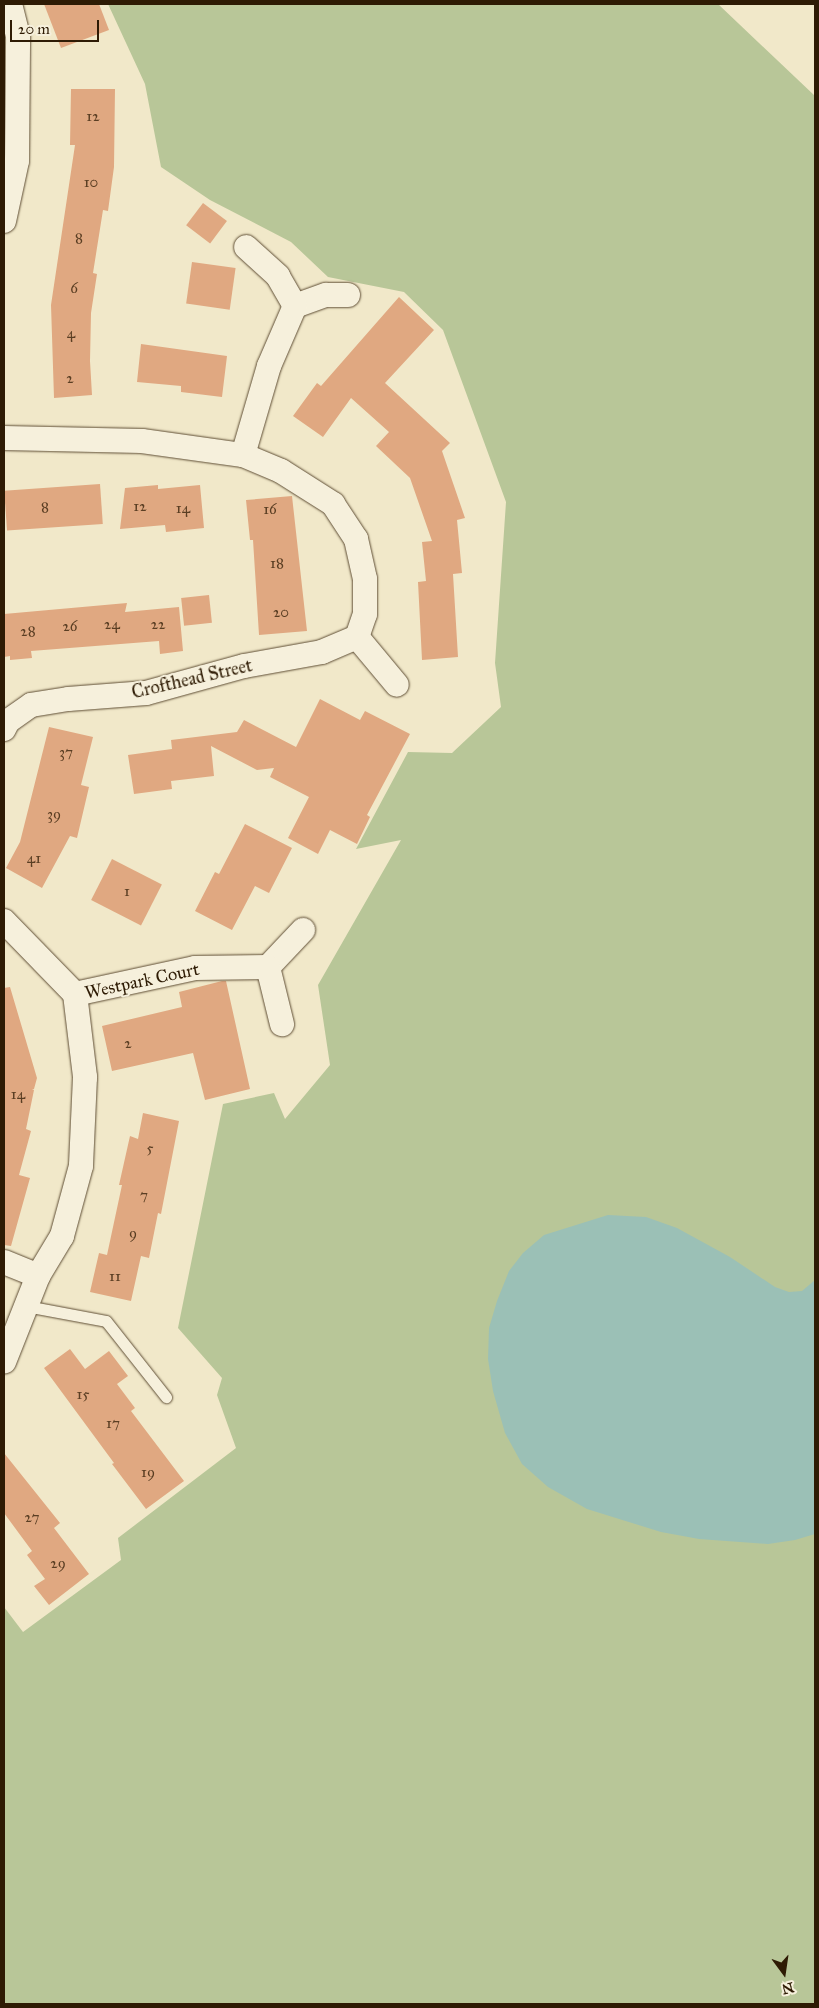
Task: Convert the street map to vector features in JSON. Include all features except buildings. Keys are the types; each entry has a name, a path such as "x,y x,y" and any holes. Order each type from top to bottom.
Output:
{"street":[{"path":"4,221 17,161 18,36 10,4"},
{"path":"246,247 278,276 295,306"},
{"path":"243,455 270,366 295,306 326,295 348,295"},
{"path":"4,438 142,441 243,455 281,471 333,504 356,538 365,579 366,614 357,637 397,685"},
{"name":"Crofthead Street","path":"4,729 8,722 31,705 68,699 146,693 244,666 322,652 357,637"},
{"path":"4,921 76,994 84,1077 81,1166 62,1236 38,1276 4,1362"},
{"path":"282,1024 268,967 303,930"},
{"name":"Westpark Court","path":"76,994 196,968 268,967"},
{"path":"4,1262 38,1276"}],"lane":[{"path":"26,1306 106,1321 166,1397"}],"green space":[{"path":"108,4 718,4 815,96 815,2004 4,2004 4,1607 23,1632 121,1560 118,1538 236,1448 217,1395 222,1378 178,1328 223,1104 274,1093 285,1119 330,1065 318,985 401,840 356,849 408,752 452,753 501,707 495,663 506,502 443,330 404,292 328,277 291,242 210,200 161,167 145,84"}],"water":[{"path":"608,1215 646,1217 677,1228 730,1257 775,1287 789,1292 802,1291 815,1280 815,1534 795,1540 768,1544 699,1539 661,1532 587,1509 548,1487 522,1464 505,1433 493,1391 488,1359 489,1328 497,1301 509,1271 523,1253 544,1235"}]}
